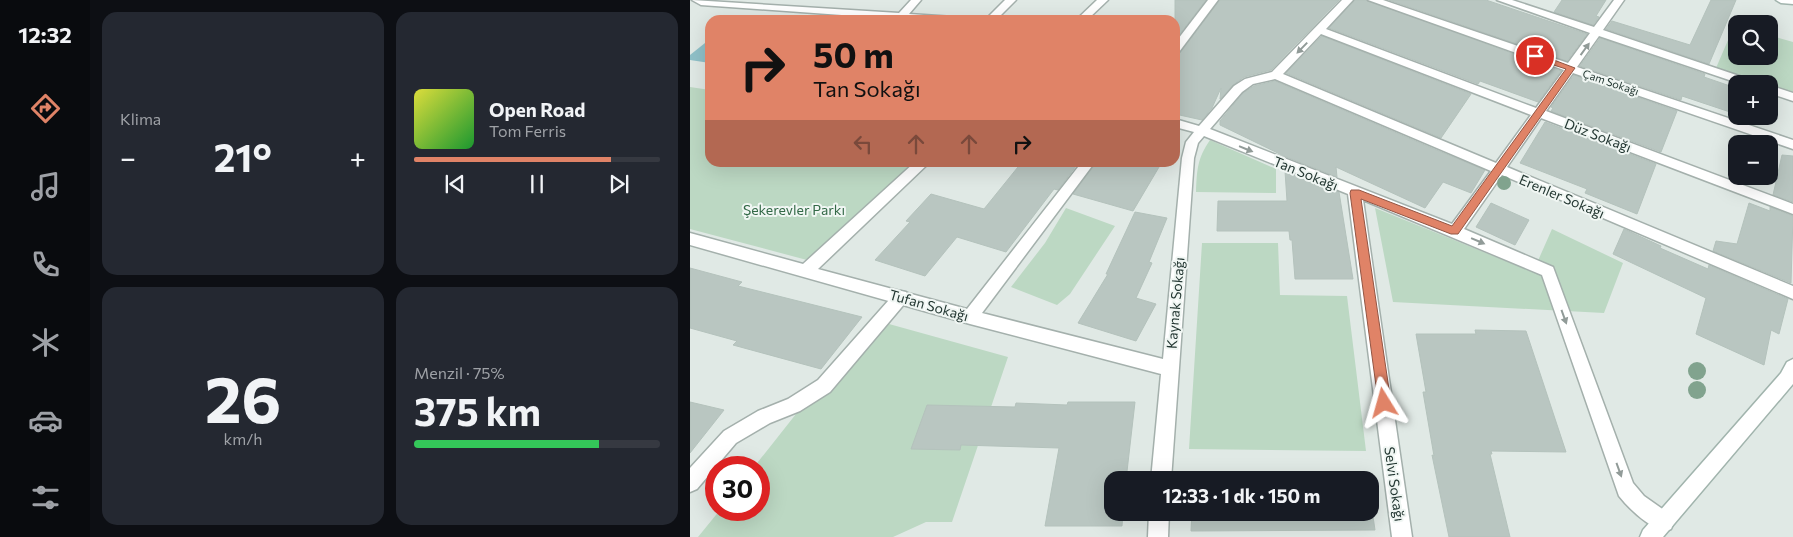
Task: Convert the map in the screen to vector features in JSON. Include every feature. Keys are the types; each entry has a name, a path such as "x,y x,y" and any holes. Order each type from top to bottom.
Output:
{"street":[{"path":"697,0 701,2 888,15"},
{"path":"788,8 796,0"},
{"path":"903,15 916,0"},
{"path":"995,15 1011,0"},
{"path":"1086,15 1103,0"},
{"path":"1180,43 1212,0"},
{"path":"1276,75 1348,0"},
{"name":"Çam Sokağı","path":"1373,0 1793,145"},
{"path":"1502,0 1728,76"},
{"path":"1455,231 1619,0"},
{"path":"1781,0 1793,1"},
{"name":"Düz Sokağı","path":"1319,30 1793,209"},
{"name":"Kaynak Sokağı","path":"1163,471 1169,368 1188,158 1192,142 1238,89 1249,81 1276,75"},
{"name":"Erenler Sokağı","path":"1276,75 1793,293"},
{"path":"1778,92 1793,97"},
{"name":"Tan Sokağı","path":"1180,124 1201,130 1355,193 1455,231 1548,271 1626,489 1636,503 1664,522"},
{"path":"806,271 919,167"},
{"path":"970,317 1085,167"},
{"name":"Selvi Sokağı","path":"1355,193 1402,537"},
{"name":"Tufan Sokağı","path":"690,239 970,317 1169,368"},
{"path":"690,482 730,437 764,417 794,405 824,386 901,297"},
{"path":"1650,537 1787,378 1793,367"},
{"path":"1158,537 1159,521"}],"green space":[{"path":"1778,38 1793,42 1793,93 1778,88 1778,75 1738,75 1716,68 1728,40 1728,65 1778,65"},
{"name":"Şekerevler Parkı","path":"690,87 705,89 705,167 909,167 807,260 690,229"},
{"path":"1210,140 1276,169 1276,193 1196,192 1202,153"},
{"path":"1066,208 1115,226 1070,294 1057,305 1011,287 1045,243"},
{"path":"1375,208 1533,272 1552,229 1623,263 1604,313 1393,302"},
{"path":"1202,243 1278,243 1280,295 1347,296 1366,451 1189,449"},
{"path":"871,319 1008,357 952,522 926,522 893,537 698,537 711,521 770,521 770,456 763,456"}],"water":[{"path":"705,43 705,62 690,60 690,55"}],"building":[{"path":"1175,0 1206,0 1180,34 1180,15 1175,15"},
{"path":"1220,0 1339,0 1271,70 1244,77 1233,85 1220,99 1221,88 1212,108 1202,120 1180,115 1180,53"},
{"path":"1355,0 1366,0 1561,71 1538,102 1480,81 1478,84 1329,28"},
{"path":"1389,0 1486,0 1587,34 1567,61"},
{"path":"1562,0 1606,0 1596,16 1599,17 1593,25 1554,12"},
{"path":"1711,0 1736,0 1728,15 1709,64 1606,29 1612,21 1690,45"},
{"path":"1322,36 1471,94 1441,138 1286,73"},
{"path":"1600,38 1705,74 1704,77 1728,85 1728,111 1682,96 1681,100 1580,66"},
{"path":"1574,75 1677,111 1661,152 1551,111 1553,108 1551,107"},
{"path":"1275,81 1485,170 1471,193 1443,182 1425,208 1336,167 1337,177 1284,156 1220,125 1220,121 1243,93 1254,86"},
{"path":"1545,122 1656,164 1637,214 1585,193 1587,189 1520,163"},
{"path":"1782,155 1793,156 1793,202 1773,195 1775,185 1778,185 1778,173"},
{"path":"1018,167 1075,167 1058,190 1054,189 1006,252 957,237 925,276 875,260 910,222 906,221 931,194 984,209"},
{"path":"1093,167 1159,167 1133,211 1073,194"},
{"path":"1285,171 1339,192 1353,279 1295,279 1292,240 1290,240 1289,231 1217,231 1218,201 1287,201"},
{"path":"1491,203 1529,220 1515,245 1476,227"},
{"path":"1749,203 1770,211 1770,207 1793,216 1791,283 1713,251 1716,241 1737,244"},
{"path":"1135,212 1167,218 1149,262 1152,263 1136,298 1156,304 1136,341 1078,323 1108,274 1106,274"},
{"path":"1624,229 1661,246 1660,248 1708,269 1709,265 1788,299 1779,334 1771,330 1764,365 1696,334 1706,298 1613,254"},
{"path":"690,268 742,282 738,286 862,317 821,369 733,345 737,341 690,328"},
{"path":"1475,330 1526,331 1566,452 1491,451 1492,454 1490,454 1510,537 1449,537 1432,455 1434,456 1423,392 1426,392 1416,334 1476,334"},
{"path":"690,402 724,410 690,453"},
{"path":"1068,402 1135,402 1127,471 1104,471 1104,521 1122,521 1122,526 1045,526 1059,448 961,445 960,450 911,449 927,405 1015,407 1016,403 1067,405"},
{"path":"1192,521 1374,521 1375,530 1191,531"}],"route":[{"path":"1384,403 1355,193 1455,231 1571,68 1535,56"}]}
